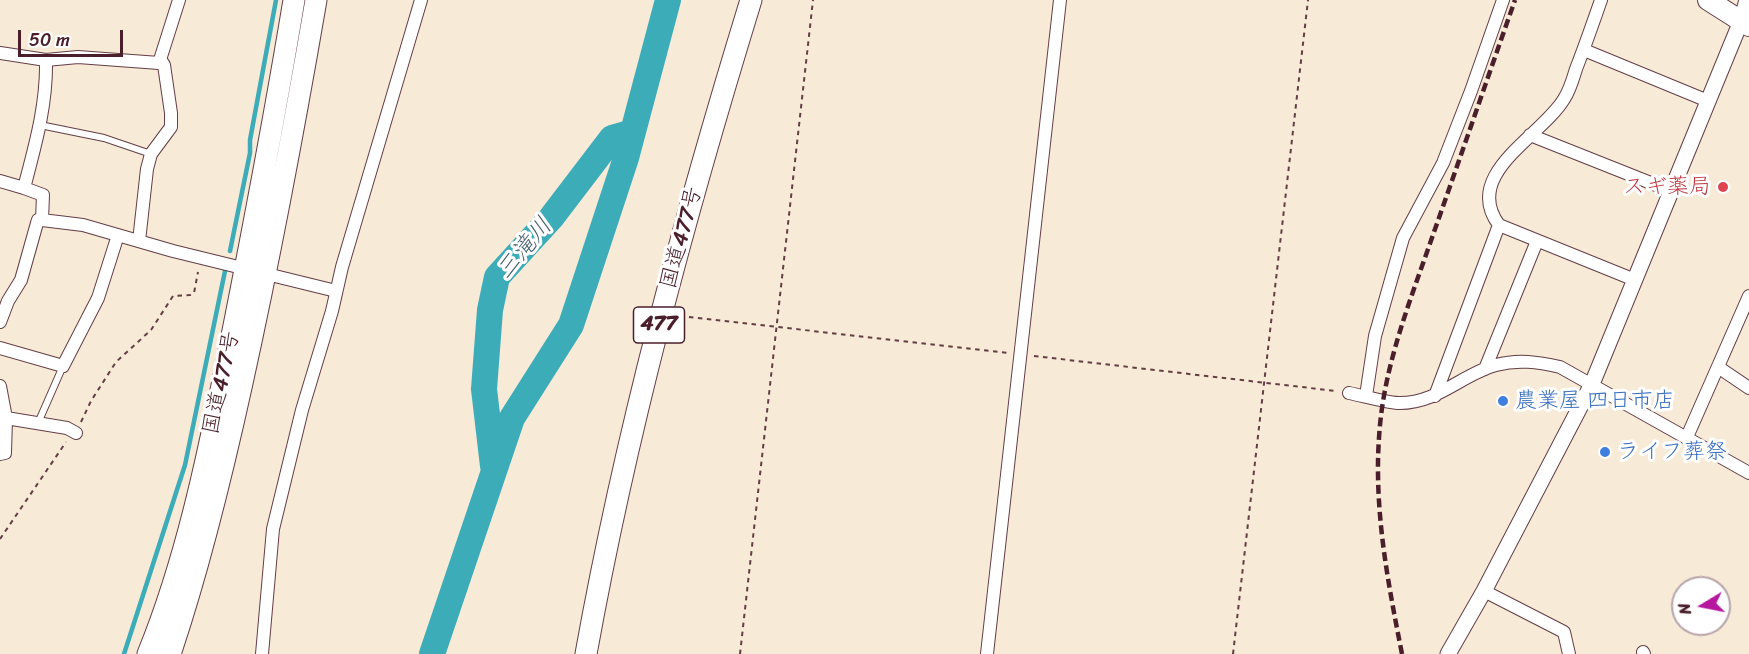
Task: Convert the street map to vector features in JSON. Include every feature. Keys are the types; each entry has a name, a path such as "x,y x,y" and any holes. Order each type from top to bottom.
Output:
{"highway":[{"name":"国道477号","path":"148,654 161,621 192,519 246,268 294,0"},
{"name":"国道477号","path":"170,654 186,608 215,505 266,276 316,0"},
{"name":"国道477号","path":"586,654 599,577 632,431 702,161 751,0"}],"main road":[{"path":"1708,0 1745,23"}],"street":[{"path":"0,53 46,60 78,57 159,63 179,0"},
{"path":"262,654 273,529 302,410 421,0"},
{"path":"987,654 1060,0"},
{"path":"1366,396 1375,336 1403,238 1443,163 1472,91 1503,0"},
{"path":"1601,0 1564,100 1492,178 1488,200 1498,225 1635,280"},
{"path":"1448,653 1484,591 1592,384 1708,101 1745,23 1747,0"},
{"path":"1584,50 1708,101"},
{"path":"139,242 147,169 151,154 171,127 164,65 160,59"},
{"path":"24,188 40,125 46,84 46,60"},
{"path":"1530,135 1671,191"},
{"path":"0,181 43,195 42,220"},
{"path":"0,322 8,301 21,280 38,220 83,225 139,242 246,268 266,276 336,291"},
{"path":"1435,396 1498,225"},
{"path":"0,348 63,366 98,298 117,235"},
{"path":"1485,369 1537,241"},
{"path":"1687,437 1749,296"},
{"path":"1348,393 1398,403 1435,396 1497,364 1534,361 1560,367 1749,473"},
{"path":"1718,367 1749,388"},
{"path":"0,386 6,418 6,453 0,454"},
{"path":"6,418 67,428 75,434"},
{"path":"1484,591 1564,632 1569,654"}],"lane":[{"path":"40,125 104,138 151,154"},
{"path":"38,423 63,366"}],"path":[{"path":"740,654 813,0"},
{"path":"1233,654 1308,0"},
{"path":"0,539 68,438 79,430 82,417 116,362 151,330 173,296 194,293 200,257"},
{"path":"662,314 1348,393"}],"waterway":[{"path":"230,251 250,153 250,140 276,0"},
{"name":"三滝川","path":"432,654 512,418 571,325 626,158 668,0"},
{"name":"三滝川","path":"493,466 484,389 490,310 497,277 551,218 612,138 633,132"},
{"path":"124,654 185,465 225,271"}],"railway":[{"path":"1402,654 1387,574 1380,520 1379,438 1386,385 1399,333 1515,0"}],"place":[{"name":"スギ薬局","path":"1723,187"},
{"name":"農業屋 四日市店","path":"1503,401"},
{"name":"ライフ葬祭","path":"1605,452"}]}
